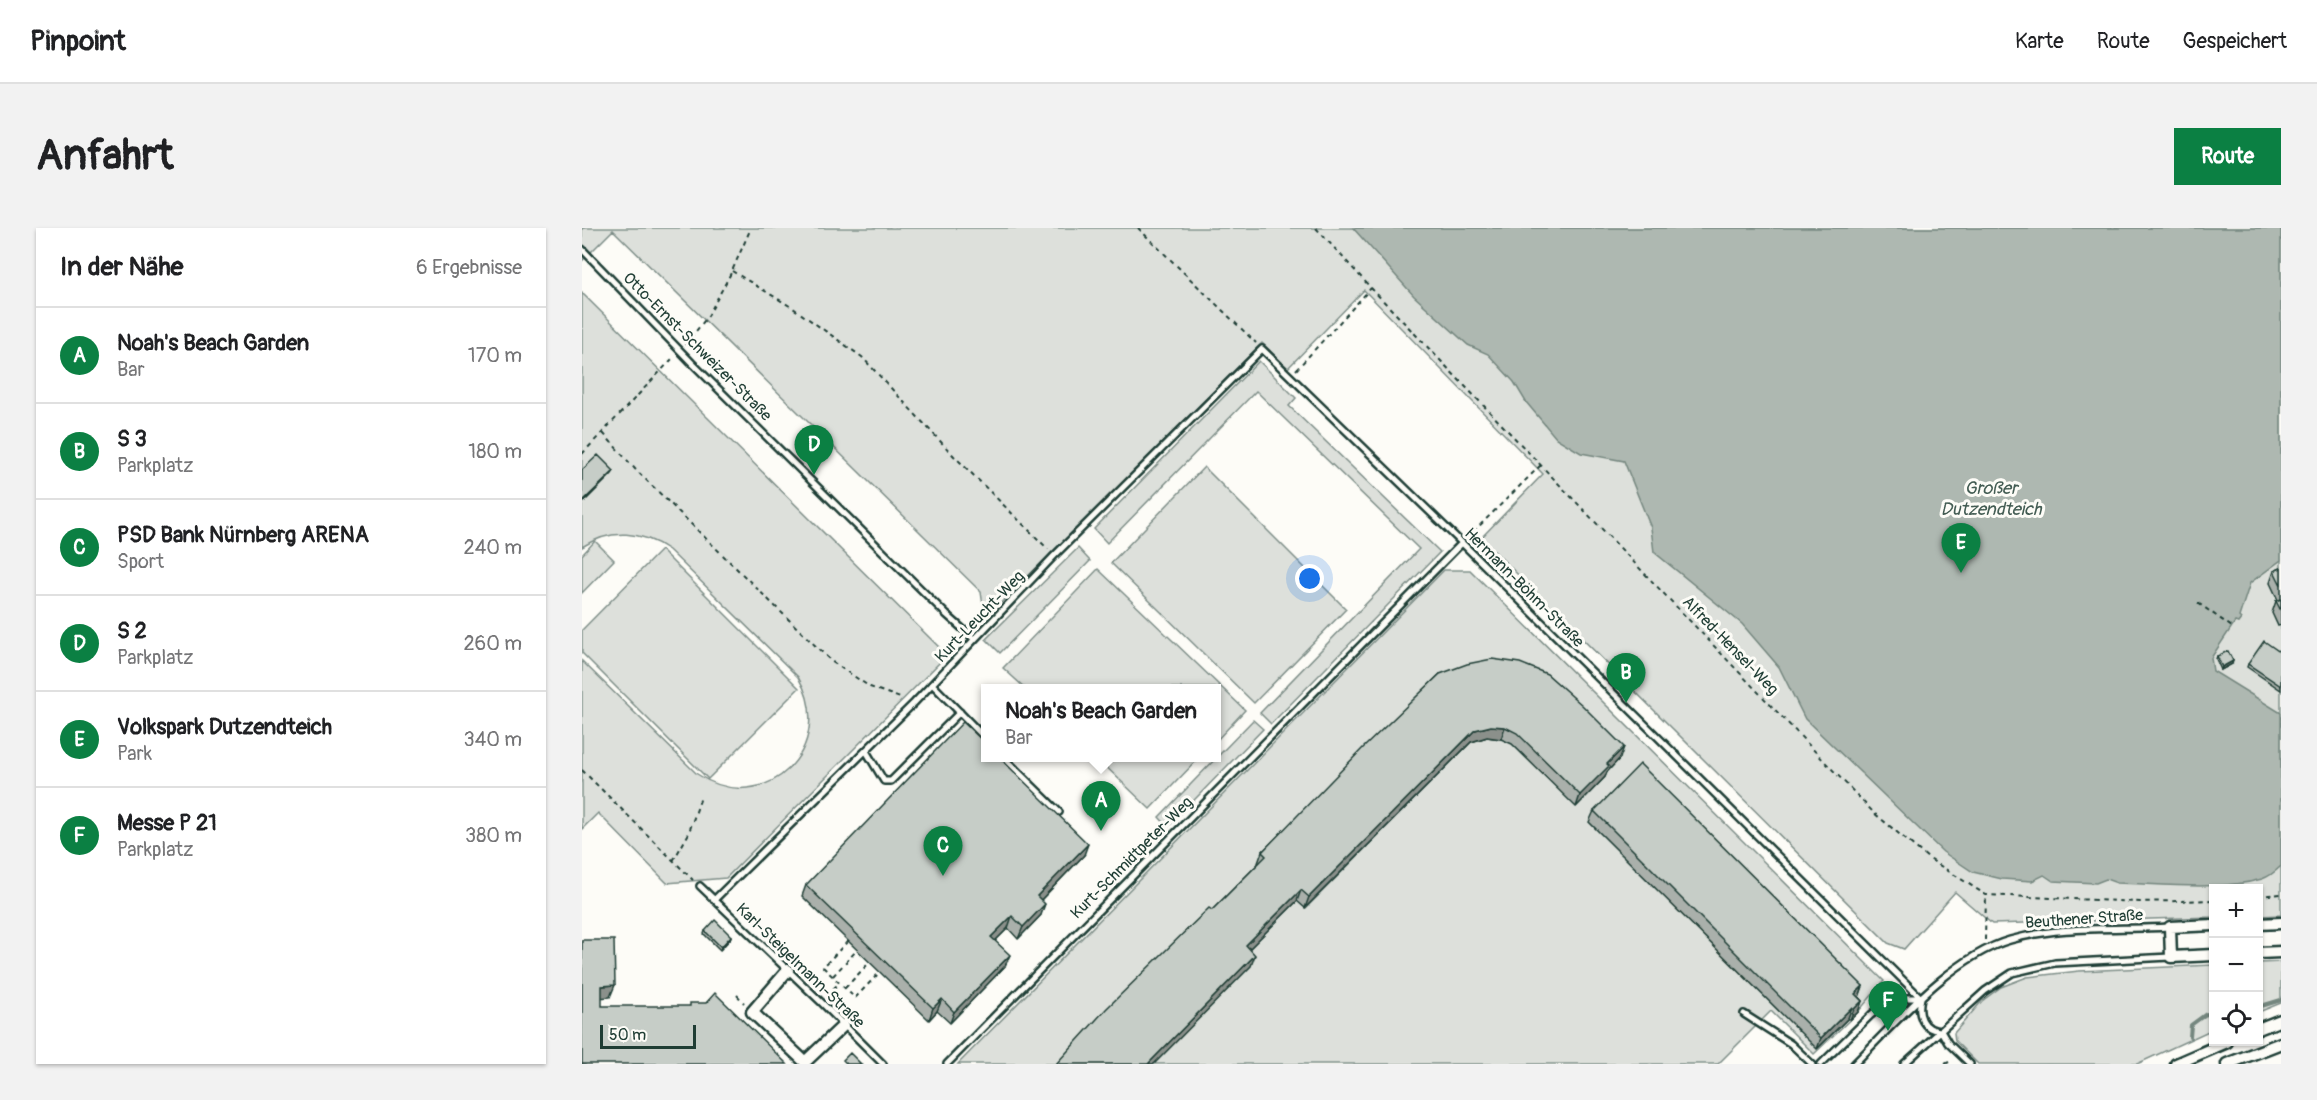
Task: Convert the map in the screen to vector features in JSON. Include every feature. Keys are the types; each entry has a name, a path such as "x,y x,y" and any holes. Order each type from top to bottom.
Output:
{"street":[{"path":"2263,924 2281,923"},
{"name":"Beuthener Straße","path":"2170,927 2209,925"},
{"path":"2170,927 2171,957 2209,955"},
{"path":"2263,953 2281,952"},
{"path":"788,970 752,1012 805,1062 844,1025"},
{"path":"2263,1027 2281,1020"},
{"path":"2227,1064 2281,1043"},
{"path":"2176,1064 2216,1046"}],"lane":[{"name":"Otto-Ernst-Schweizer-Straße","path":"582,249 680,350 947,615 974,639"},
{"name":"Hermann-Böhm-Straße","path":"1262,349 1462,543 1921,998"},
{"name":"Kurt-Leucht-Weg","path":"714,900 914,703 1054,556 1262,349"},
{"name":"Kurt-Schmidtpeter-Weg","path":"947,1064 1462,543"},
{"path":"932,684 981,734"},
{"path":"866,751 884,781 891,780 960,712"},
{"path":"1008,762 1059,812"},
{"name":"Karl-Steigelmann-Straße","path":"699,886 884,1064"},
{"name":"Beuthener Straße","path":"1854,1064 1921,998 1984,951 2008,941 2036,934 2170,927"},
{"path":"1904,1064 1995,983 2020,970 2071,961 2171,957"},
{"path":"1821,1064 1871,1015 1892,998 1921,998 1919,1009 1923,1022 1931,1030 1941,1031"},
{"path":"1744,1014 1791,1044 1812,1064"},
{"path":"1941,1031 1948,1043 1970,1064"}],"path":[{"path":"582,454 705,321 732,271 751,228"},
{"path":"1138,228 1262,349"},
{"name":"Alfred-Hensel-Weg","path":"1316,228 1874,813 1928,858 1986,895 2140,902 2209,900"},
{"path":"732,271 793,308 862,357 954,456 1054,556"},
{"path":"1290,376 1371,288"},
{"path":"603,433 635,469 831,661 870,687 914,703"},
{"path":"1462,543 1542,464"},
{"path":"2198,603 2232,627"},
{"path":"582,770 699,886"},
{"path":"674,861 688,835 701,797"},
{"path":"2263,896 2281,894"},
{"path":"1984,951 1986,895"},
{"path":"848,941 823,967 839,983 855,998 880,972"},
{"path":"833,976 857,950"},
{"path":"845,988 870,962"},
{"path":"821,1002 839,983"}],"shaded area":[{"name":"Großer Dutzendteich","path":"582,228 2281,228 2281,915 2263,916 2263,884 2209,884 2209,917 1992,924 1955,892 1904,949 1888,943 1481,538 1543,474 1364,290 1288,368 1262,343 985,619 981,592 613,230 582,261"},
{"path":"582,293 947,655 726,878 667,883 598,813 582,829 582,661 697,774 723,786 747,788 770,782 788,769 802,751 809,728 808,703 798,677 669,550 648,539 626,534 604,537 582,547"},
{"path":"1259,361 1296,398 1289,406 1440,552 1271,724 1260,713 1419,549 1256,391 1107,543 1094,529"},
{"path":"1204,467 1346,609 1254,703 1111,563"},
{"path":"595,541 614,560 582,593 582,555"},
{"path":"1078,548 1090,561 1000,653 986,639"},
{"path":"661,550 799,688 708,779 582,653 582,630"},
{"path":"1098,569 1218,684 1021,684 1003,668"},
{"path":"1444,570 1470,570 1884,981 1858,1012 1814,1054 1771,1011 1718,1064 958,1064","holes":["1524,703 1501,739 1487,737 1471,742 1306,908 1275,881"]},
{"path":"1221,687 1245,710 1221,736"},
{"path":"1253,720 1263,729 1168,827 1159,817 1212,762 1221,762 1221,753"},
{"path":"1101,762 1195,762 1150,809"},
{"path":"2281,962 2281,1003 2263,1010 2263,992 2263,963"},
{"path":"2209,965 2209,1031 2137,1064 1978,1064 1955,1041 1954,1033 1982,1001 2001,987 2027,977 2079,971"}],"water":[{"name":"Großer Dutzendteich","path":"1353,228 2281,228 2281,560 2250,583 2239,617 2241,619 2238,623 2235,622 2211,658 2213,671 2281,713 2281,866 2262,879 2236,884 2209,884 2209,886 2117,883 2106,879 2096,883 2053,881 2044,875 2032,881 2002,879 1973,872 1943,852 1805,719 1779,667 1742,624 1654,552 1651,528 1624,461 1581,453 1556,438 1526,402 1514,382 1488,354 1468,345 1414,296"}],"building":[{"path":"598,455 614,471 582,502 582,470"},
{"path":"2281,568 2281,585 2274,571"},
{"path":"2281,599 2281,611 2276,601"},
{"path":"2264,641 2281,653 2281,686 2248,664"},
{"path":"2228,651 2233,661 2222,667 2217,656"},
{"path":"1492,659 1520,663 1547,674 1624,747 1580,795 1517,733 1505,727 1491,726 1475,730 1309,897 1301,890 1246,945 1255,955 1148,1064 1056,1064 1106,1009 1209,908 1212,910 1266,856 1262,852 1363,748 1440,674 1467,664"},
{"path":"963,722 981,739 981,762 1004,762 1088,844 1037,896 1045,904 1023,927 1012,916 991,937 1010,955 954,1012 942,999 933,1008 806,885"},
{"path":"1640,764 1863,986 1855,994 1862,1001 1854,1009 1852,1007 1821,1038 1594,811"},
{"path":"715,920 731,936 721,947 705,931"},
{"path":"582,940 614,940 615,985 602,986 602,1006 690,1006 690,1003 706,1003 715,993 787,1064 582,1064"},
{"path":"850,1053 861,1064 847,1064 843,1060"}],"waterway":[{"path":"2263,1005 2281,1000"},
{"path":"2190,1037 2191,1025 2206,1014 2209,1015"}],"place":[{"name":"S 2","path":"814,475"},
{"name":"Volkspark Dutzendteich","path":"1961,573"},
{"name":"S 3","path":"1626,703"},
{"name":"Noah's Beach Garden","path":"1101,831"},
{"name":"PSD Bank Nürnberg ARENA","path":"943,876"},
{"name":"Messe P 21","path":"1888,1031"}]}
